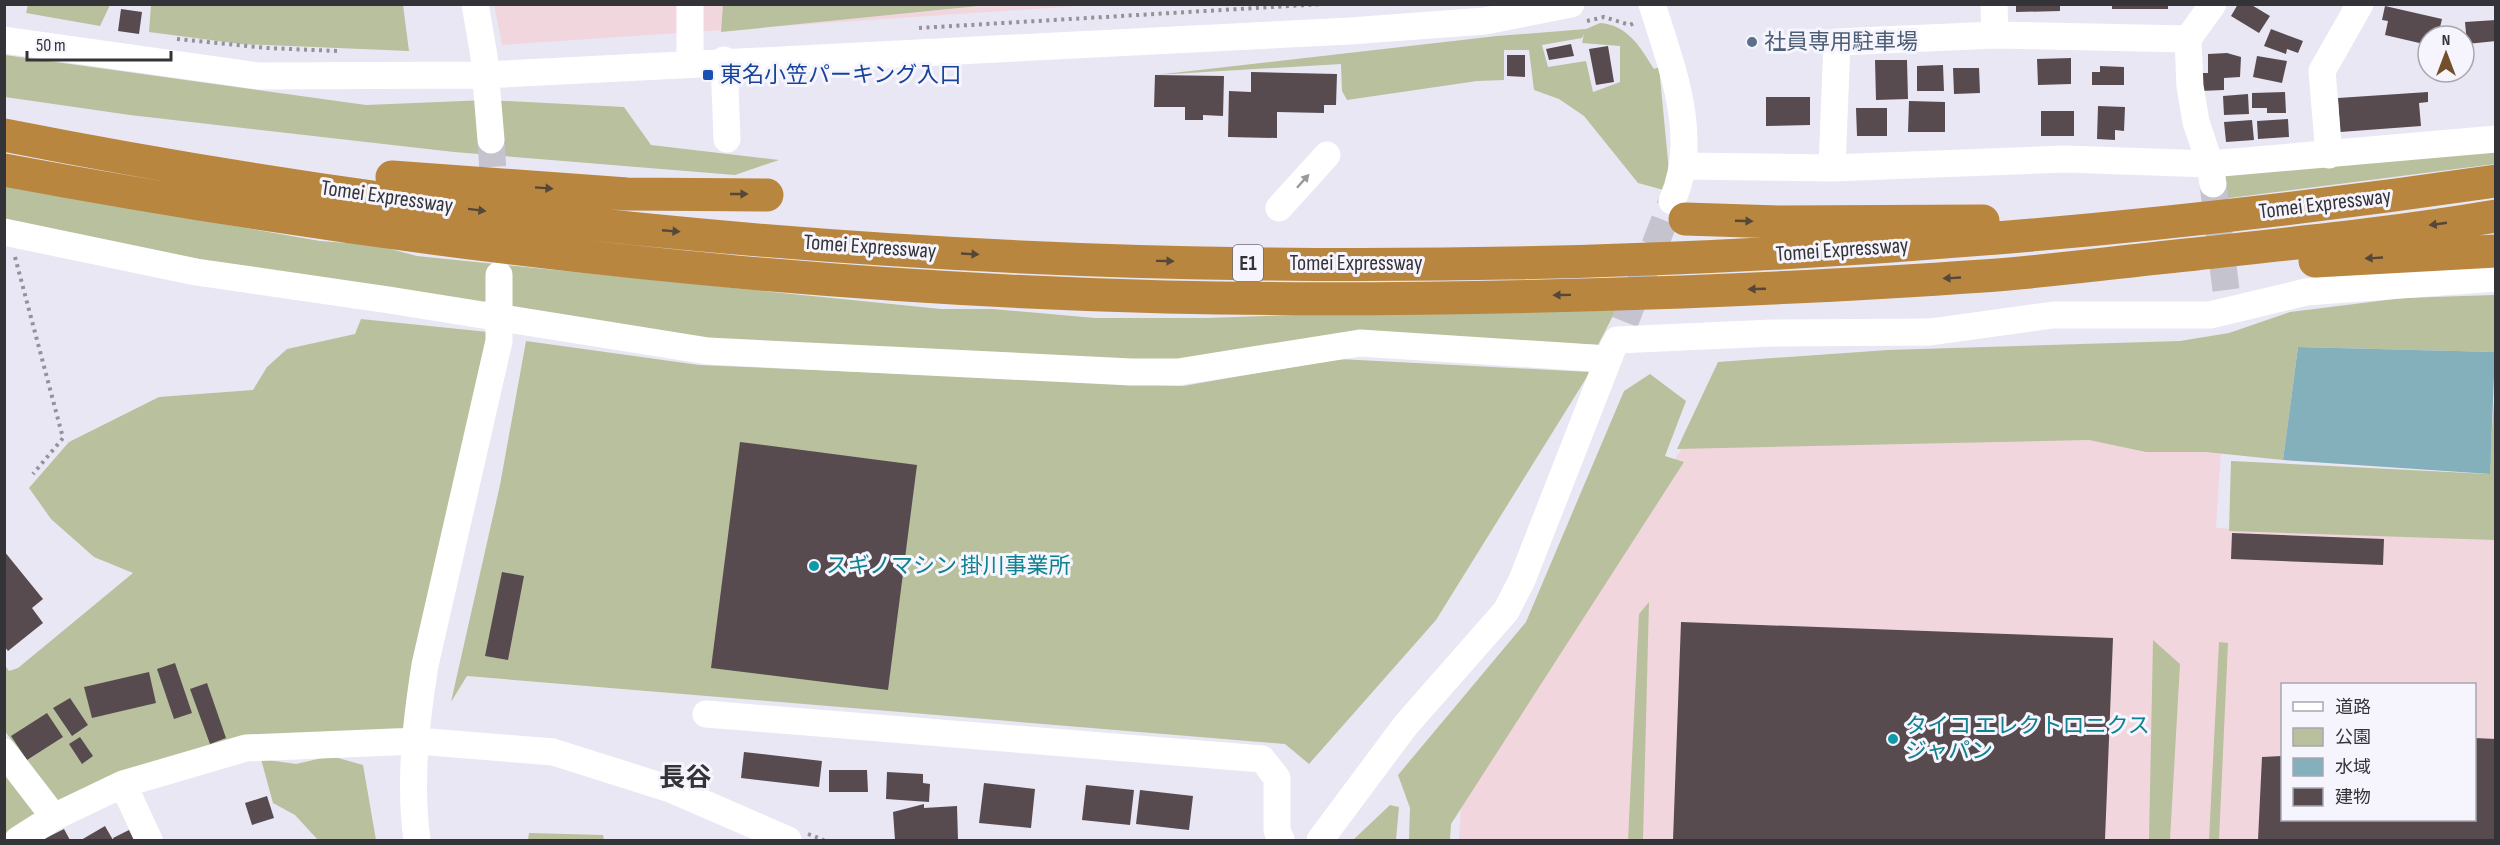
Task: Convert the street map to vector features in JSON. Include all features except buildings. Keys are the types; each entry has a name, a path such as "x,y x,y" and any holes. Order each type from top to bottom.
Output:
{"highway":[{"name":"Tomei Expressway","path":"4,135 68,148 397,199 591,224 919,251 1080,259 1240,263 1602,261 1822,253 2007,239 2200,219 2496,182"},
{"path":"68,148 455,183 627,194 767,195"},
{"name":"Tomei Expressway","path":"4,170 266,216 718,269 955,287 1166,297 1404,298 1766,289 1989,276 2302,242 2496,216"},
{"path":"1679,210 1791,222 2200,219"},
{"path":"1989,276 2107,276 2496,251"}],"street":[{"path":"475,4 491,140"},
{"path":"690,4 690,62"},
{"path":"1994,4 1995,35"},
{"path":"2211,174 2196,122 2190,86 2188,39 2213,4"},
{"path":"2329,155 2322,71 2360,4"},
{"path":"1654,10 1682,107 1679,210"},
{"path":"4,40 259,76 485,75 724,60 1361,30 1575,14"},
{"path":"1832,168 1837,42 1995,35 2188,39"},
{"path":"724,60 727,139"},
{"path":"1682,166 1832,168 2064,159 2211,174 2329,155 2496,139"},
{"path":"1279,208 1327,155"},
{"path":"7,232 196,272 708,351 1131,372 1178,372 1360,343 1616,341 1772,333 1930,332 2053,315 2210,315 2227,301 2306,292 2496,278"},
{"path":"417,840 412,808 426,665 499,341 499,275"},
{"path":"1320,840 1406,726 1506,611 1522,580 1616,341"},
{"path":"706,714 1262,759 1277,778 1277,830 1281,840"},
{"path":"18,840 54,817 123,784 246,748 417,741 553,752 673,790 796,836"},
{"path":"4,752 54,817"},
{"path":"123,784 149,840"}],"path":[{"path":"1575,14 1604,17 1630,25 1654,10"},
{"path":"174,39 267,48 347,51"},
{"path":"7,232 63,438 33,474"},
{"path":"796,836 824,840"}],"shaded area":[{"path":"494,4 1092,5 502,45"},
{"path":"2225,390 2216,528 2495,538 2495,840 1459,840 1461,806 1690,435"}],"green space":[{"path":"28,4 110,5 100,26 26,13"},
{"path":"723,4 988,5 721,32"},
{"path":"151,5 403,5 409,51 241,44 149,32"},
{"path":"1600,23 1618,28 1632,38 1654,69 1659,67 1671,192 1638,183 1584,116 1559,99 1534,90 1529,50 1504,50 1504,80 1477,81 1347,100 1342,91 1341,64 1155,75 1497,36 1586,29","holes":["1584,34 1582,43 1620,46 1620,82 1593,92 1586,61 1548,67 1542,45 1582,38"]},
{"path":"5,55 366,105 487,100 624,107 651,145 779,160 735,175 454,152 130,115 5,97"},
{"path":"2495,150 2495,164 2222,199 2219,171"},
{"path":"4,186 320,241 375,245 417,256 941,309 992,309 1095,318 1207,318 1619,304 1598,345 1360,331 1177,364 758,348 5,230"},
{"path":"2495,295 2495,352 2298,347 2283,460 2206,452 2146,452 2089,440 1677,449 1718,362 1888,350 2180,341 2229,333 2290,312 2403,298"},
{"path":"361,319 488,332 410,734 246,741 57,804 5,731 4,664 9,671 18,668 133,573 94,557 51,519 29,488 69,442 159,397 253,390 267,367 287,349 355,334"},
{"path":"526,341 699,365 1183,386 1339,359 1590,372 1436,620 1309,764 1285,744 467,676 451,702 500,485"},
{"path":"1650,374 1686,401 1665,456 1684,462 1451,824 1450,840 1409,840 1410,808 1398,775 1526,622 1624,391"},
{"path":"2495,385 2495,540 2229,531 2231,461 2489,474"},
{"path":"1649,602 1643,840 1628,840 1639,614"},
{"path":"2153,640 2180,664 2170,840 2149,839"},
{"path":"2219,642 2228,643 2219,840 2209,840"},
{"path":"331,756 363,765 376,840 318,840 295,815 273,803 261,759 296,764"},
{"path":"4,761 46,816 6,840 4,840"},
{"path":"1390,805 1399,807 1396,840 1353,840"},
{"path":"529,833 603,835 604,840 528,840"}],"water":[{"path":"2298,347 2495,352 2490,474 2283,460"}],"tunnel":[{"path":"491,140 495,205"},
{"path":"2213,184 2226,290"},
{"path":"1625,322 1672,201"}],"place":[{"name":"社員専用駐車場","path":"1752,42"},
{"name":"東名小笠パーキング入口","path":"708,75"},
{"name":"スギノマシン 掛川事業所","path":"814,566"},
{"name":"タイコ エレクトロニクス ジャパン","path":"1893,739"}],"district":[{"name":"長谷","path":"685,778"}]}
